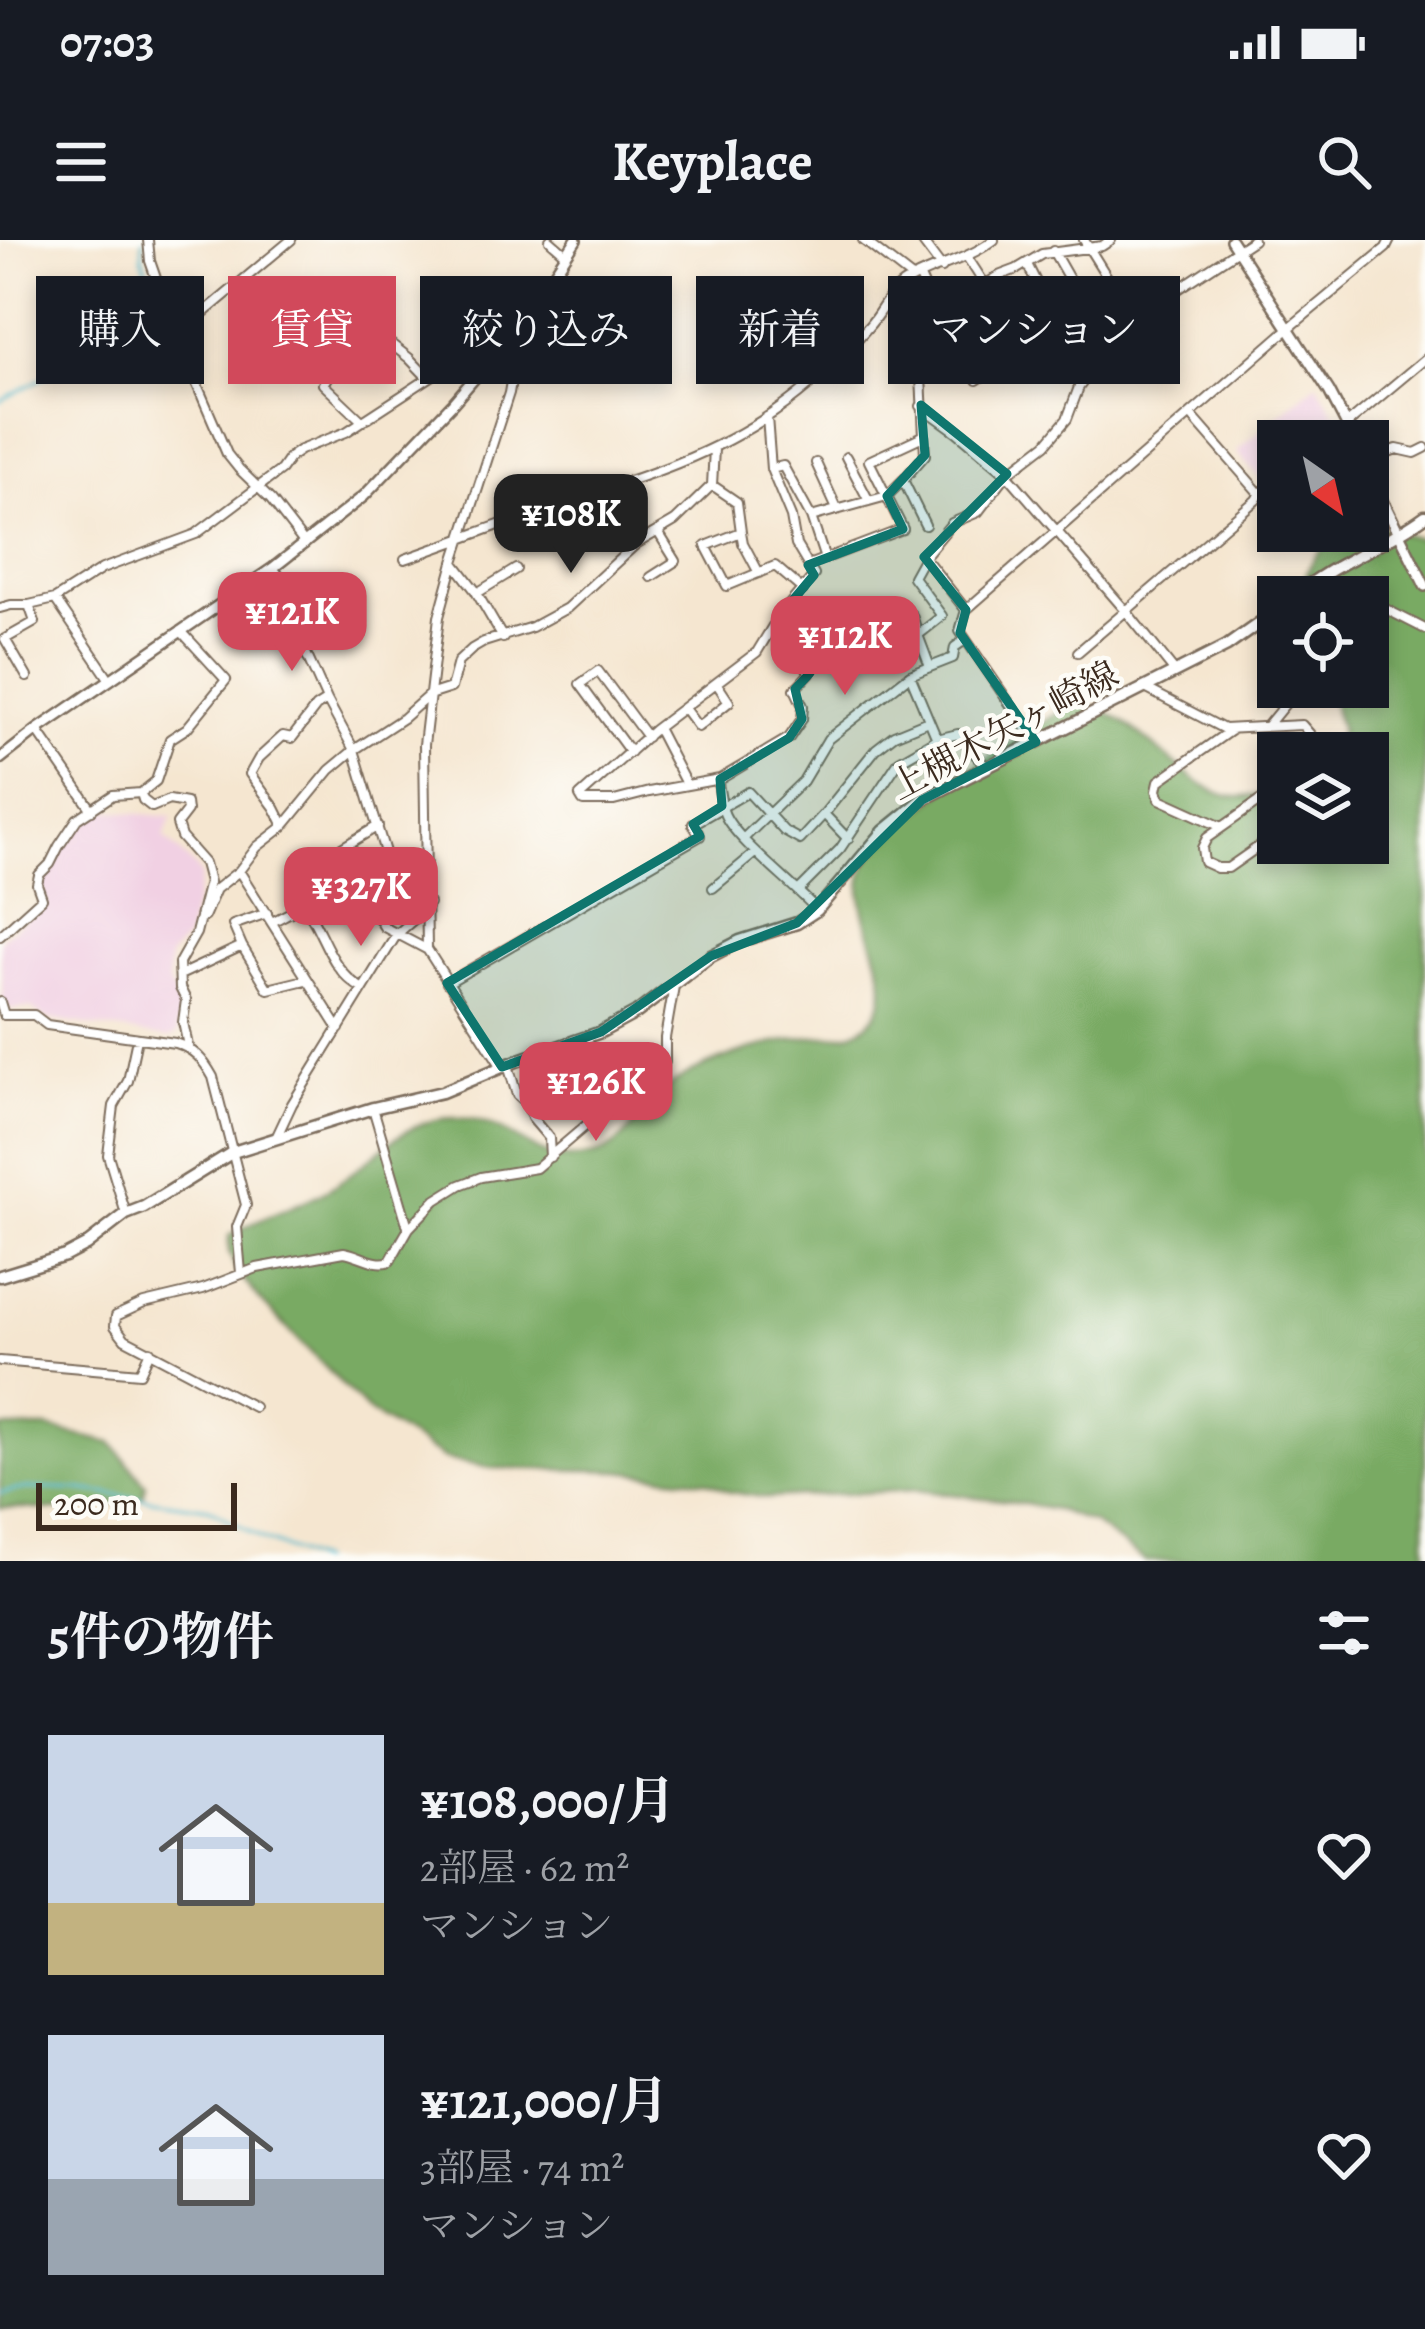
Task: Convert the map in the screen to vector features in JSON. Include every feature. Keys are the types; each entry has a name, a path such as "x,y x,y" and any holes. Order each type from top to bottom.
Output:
{"main road":[{"path":"1322,576 1425,516"},
{"name":"上槻木矢ヶ崎線","path":"0,1276 86,1245 126,1214 233,1152 373,1108 442,1092 601,1032 636,1013 711,956 740,940 797,923 817,910 868,849 922,800 1227,646 1257,625"}],"street":[{"path":"148,240 154,276"},
{"path":"204,313 291,240"},
{"path":"550,240 566,254"},
{"path":"552,276 577,240"},
{"path":"863,240 913,276"},
{"path":"921,240 942,268"},
{"path":"921,276 994,240"},
{"path":"1002,276 1053,251 1102,246 1111,240"},
{"path":"917,635 942,616 913,577 924,557 952,523 978,512 1007,473 1046,444 1067,419 1079,388 1110,345 1113,322 1154,305 1234,245 1252,240"},
{"path":"1036,742 960,631 966,610 1391,243"},
{"path":"1087,244 1106,276"},
{"path":"1234,245 1344,420"},
{"path":"1053,251 1067,276"},
{"path":"967,257 980,276"},
{"path":"1027,264 1033,276"},
{"path":"405,559 714,449 767,417 825,371 888,300"},
{"path":"362,421 323,383 339,359 355,316 420,370"},
{"path":"1352,420 1425,359"},
{"path":"0,608 55,599 102,568 196,534 281,470 300,450 346,432 420,383"},
{"path":"197,384 227,454 305,544"},
{"path":"0,759 305,544 364,496 470,384"},
{"path":"428,949 424,745 440,617 510,384"},
{"path":"811,517 887,496 925,454 921,384"},
{"path":"921,405 1007,473 1175,673"},
{"path":"1191,415 1257,491"},
{"path":"767,417 771,469 791,517 796,544 814,574 777,619 758,652 657,728 580,796 583,800 614,801 720,779 789,738 802,718 796,689 810,673 777,619"},
{"path":"808,565 903,529 869,461 923,436"},
{"path":"1389,452 1415,453 1425,448"},
{"path":"200,918 217,889 284,826 312,789 354,750 430,695 451,688 458,662 472,649 567,608 636,544 675,521 712,485 714,449"},
{"path":"846,457 869,501"},
{"path":"816,463 837,509"},
{"path":"771,469 783,466 811,517 825,559"},
{"path":"903,480 925,525"},
{"path":"712,485 737,502 743,543 759,572"},
{"path":"1078,652 1257,498"},
{"path":"1389,516 1425,586"},
{"path":"651,577 676,561 658,532"},
{"path":"742,532 706,546 727,586 775,566 803,590"},
{"path":"924,557 966,610"},
{"path":"454,562 503,638"},
{"path":"273,568 281,578 290,613 327,700 354,750 394,882 416,892 428,905"},
{"path":"477,592 515,569"},
{"path":"55,599 110,680"},
{"path":"27,677 3,641 35,622 29,605"},
{"path":"1389,610 1425,628"},
{"path":"912,615 930,668"},
{"path":"0,936 42,898 39,875 77,820 113,795 141,793 156,781 170,739 188,728 226,680 182,632"},
{"path":"744,838 803,781 828,739 910,675 952,658 965,640"},
{"path":"630,752 580,684 598,671 647,737"},
{"path":"910,675 937,739"},
{"path":"684,708 698,727 729,702 717,684"},
{"path":"1144,688 1224,729 1302,725 1308,732"},
{"path":"284,826 250,774 259,758 283,736 292,739 327,700"},
{"path":"1266,727 1281,708"},
{"path":"448,982 700,836 693,824 748,792 784,831 800,840 876,748 928,721"},
{"path":"657,728 686,784"},
{"path":"1222,827 1160,800 1156,790 1159,781 1232,729"},
{"path":"38,730 92,810"},
{"path":"800,890 848,838 899,761 937,739 958,734 987,768"},
{"path":"720,779 724,816 755,853 817,910"},
{"path":"141,793 152,807 169,800 186,803 178,833 204,863 209,882 190,946 180,959 189,1048"},
{"path":"1257,803 1207,838 1202,848 1204,862 1228,868 1257,848"},
{"path":"824,814 848,838"},
{"path":"325,858 378,826"},
{"path":"314,853 356,884 385,927 428,949 505,1066 517,1095 549,1138 550,1159"},
{"path":"713,888 755,853"},
{"path":"239,871 339,1029"},
{"path":"306,980 268,989 233,925 304,904 328,954 348,980 363,989"},
{"path":"276,1138 292,1104 399,932 428,905"},
{"path":"180,975 242,946"},
{"path":"254,1407 119,1333 116,1316 241,1273 344,1252 384,1264 436,1200 481,1177 536,1168 582,1126 644,1095 665,1062 674,986"},
{"path":"0,1002 4,1015 34,1015 47,1024 158,1040 189,1048 205,1061 246,1205 236,1238 241,1273"},
{"path":"126,1214 108,1155 114,1106 128,1081 137,1039"},
{"path":"373,1108 409,1228"},
{"path":"0,1361 140,1373 151,1351"}],"highlighted area":[{"path":"921,405 1007,474 924,557 966,610 960,633 1036,742 922,800 797,923 711,956 601,1032 502,1067 447,983 700,836 693,824 722,806 720,779 789,738 802,719 795,689 810,673 777,619 814,575 808,565 903,529 887,496 925,455"}],"shaded area":[{"path":"1317,383 1339,420 1273,420"},
{"path":"1257,434 1257,475 1237,451"},
{"path":"101,810 172,817 164,837 201,876 186,939 169,957 168,984 180,1005 177,1034 169,1038 47,1019 30,1008 9,1010 3,1003 0,942 47,903 41,877 54,866 65,839"}],"green space":[{"path":"1389,530 1425,541 1425,1561 1145,1561 1093,1523 1009,1501 915,1490 769,1498 730,1492 706,1481 619,1471 491,1468 445,1459 368,1411 237,1271 229,1236 322,1193 396,1138 428,1122 468,1119 557,1157 594,1155 614,1145 660,1094 693,1072 760,1047 863,1027 877,1012 883,995 861,893 869,860 958,780 1067,709 1090,706 1109,713 1207,787 1231,797 1257,794 1257,864 1389,864 1389,732 1340,732 1334,708 1389,708 1389,576 1306,576 1318,554 1389,552"},
{"path":"0,1428 46,1428 112,1443 146,1485 143,1498 71,1509 0,1508"}],"waterway":[{"path":"0,401 161,314 142,257 143,240"},
{"path":"0,1493 27,1488 80,1490 209,1508 262,1539 319,1561"}]}
